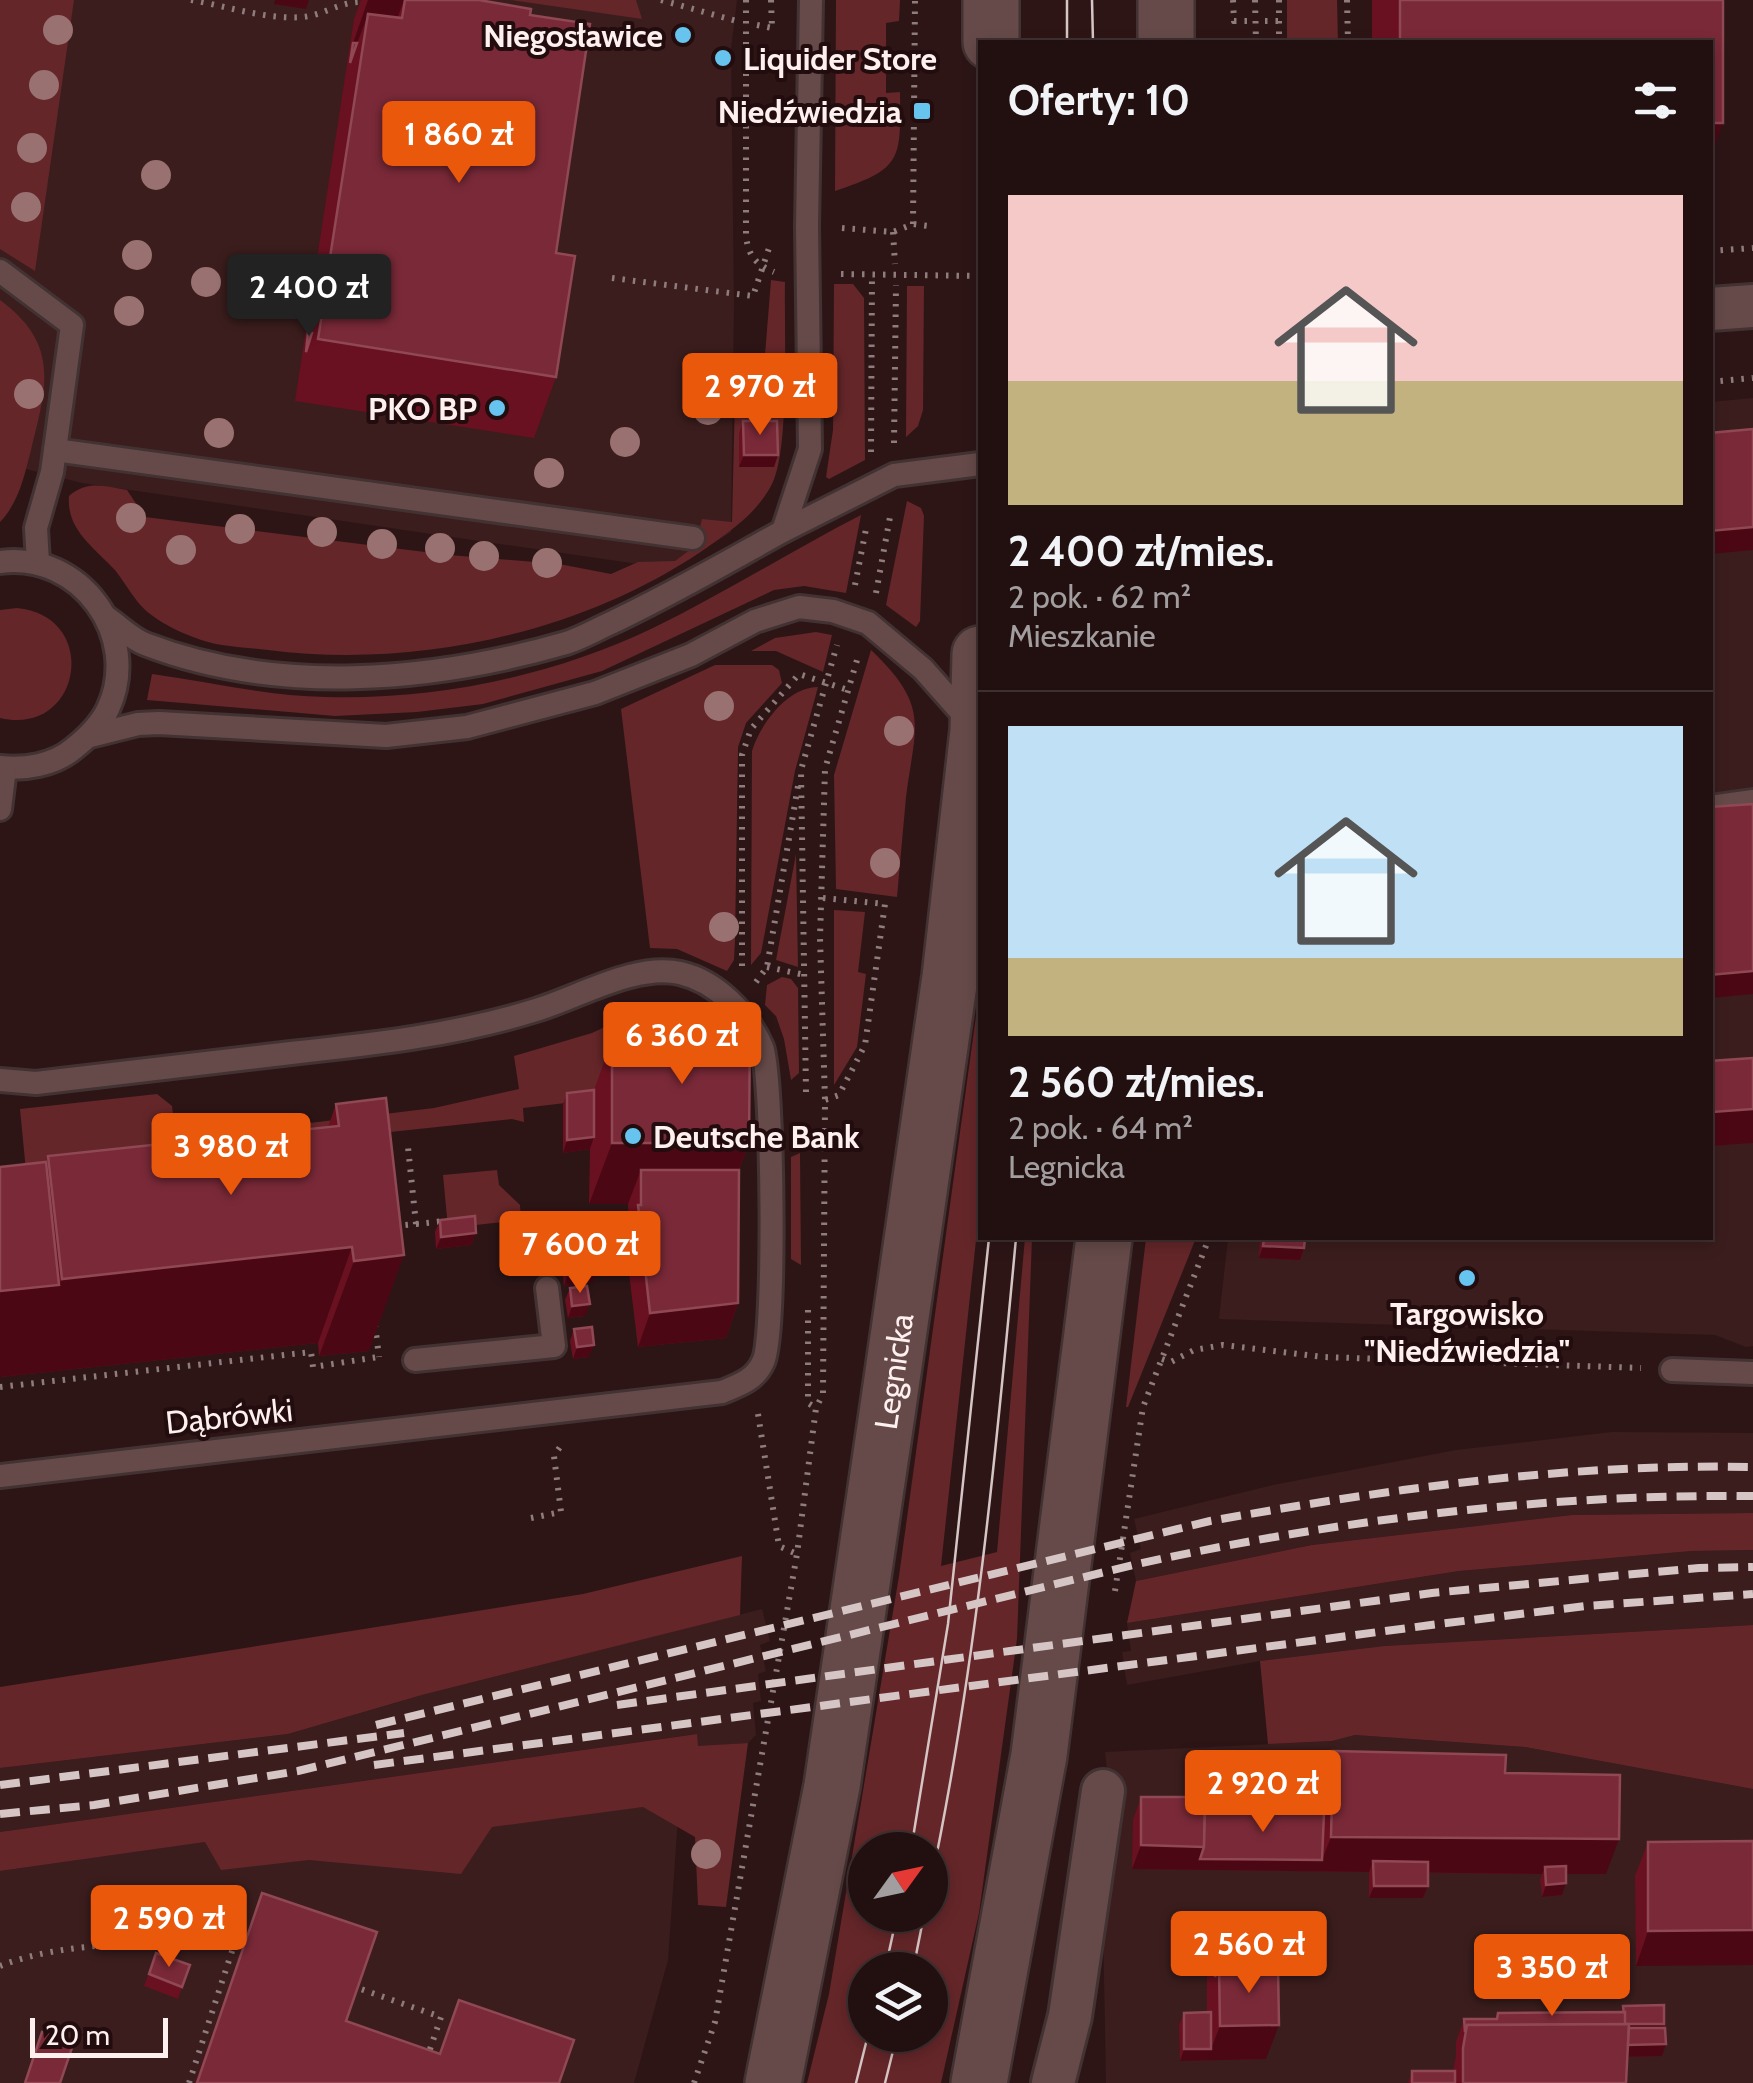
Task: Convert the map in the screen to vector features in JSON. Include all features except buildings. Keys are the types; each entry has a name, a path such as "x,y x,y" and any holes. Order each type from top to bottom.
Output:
{"main road":[{"path":"991,0 991,40"},
{"path":"1166,0 1166,40"},
{"name":"Legnicka","path":"772,2083 832,1786 950,976 978,731"},
{"path":"978,2083 1038,1755 1104,1240"}],"street":[{"path":"1713,310 1753,306"},
{"path":"1053,2083 1070,2016 1103,1791"}],"lane":[{"path":"783,530 810,448 807,226 811,0"},
{"path":"0,271 72,325 56,450 36,528 38,563"},
{"path":"56,450 693,538"},
{"path":"0,562 38,563 66,574 90,593 108,618 143,644 203,664 268,674 372,678 465,665 568,642 660,600 783,530 894,474 978,464"},
{"path":"90,736 159,723 386,736 467,727 595,694 691,655 755,620 799,607 833,610 868,623 923,668 978,731"},
{"path":"0,809 3,767 36,766 66,755 90,736 108,709 117,680 117,648 108,618"},
{"path":"1713,806 1753,801"},
{"path":"0,1080 36,1083 401,1041 502,1021 642,972 680,973 696,979 732,1004 752,1027 764,1050 770,1123 770,1316 767,1354 751,1378"},
{"path":"415,1360 554,1346 547,1288"},
{"path":"1672,1370 1753,1373"},
{"name":"Dąbrówki","path":"0,1476 712,1393 751,1378"}],"path":[{"path":"192,0 304,17 356,0 375,3"},
{"path":"661,0 740,22"},
{"path":"746,0 748,254 760,266 790,274"},
{"path":"914,224 916,0"},
{"path":"1233,0 1234,20 1248,21"},
{"path":"1255,0 1256,40"},
{"path":"1279,0 1279,40"},
{"path":"1347,0 1348,40"},
{"path":"1265,21 1279,21"},
{"path":"757,26 772,28"},
{"path":"612,278 753,296 773,224"},
{"path":"830,227 894,232 914,224 928,226"},
{"path":"894,232 895,264"},
{"path":"1713,251 1753,248"},
{"path":"830,274 978,276"},
{"path":"871,460 872,274"},
{"path":"894,450 896,285"},
{"path":"1713,382 1753,378"},
{"path":"874,604 892,501"},
{"path":"853,595 866,526"},
{"path":"732,1004 766,967 801,770 840,634"},
{"path":"694,2083 715,2022 797,1554 816,1408 823,1394 826,1100 820,938 825,769 862,644"},
{"path":"732,1004 743,965 742,755 751,728 799,674 848,690"},
{"path":"801,770 806,1095"},
{"path":"823,898 884,904 865,1045 840,1094 826,1100"},
{"path":"766,967 805,975"},
{"path":"408,1147 416,1224"},
{"path":"381,1228 448,1220"},
{"path":"1114,1595 1143,1407 1209,1240"},
{"path":"808,1304 808,1403 816,1408"},
{"path":"374,1320 380,1369"},
{"path":"1162,1359 1171,1362 1194,1350 1223,1346 1324,1357 1672,1370"},
{"path":"0,1388 311,1352 313,1366 378,1357"},
{"path":"751,1378 780,1546 797,1554"},
{"path":"531,1518 561,1512 554,1456 562,1444 572,1441"},
{"path":"189,2083 234,1945"},
{"path":"0,1966 54,1952 94,1948 234,1945 252,1951"},
{"path":"347,1984 441,2017 429,2052 446,2058"}],"shaded area":[{"path":"0,0 737,0 731,49 731,532 672,569 82,483 22,468 0,514"},
{"path":"0,0 74,0 35,271 0,249"},
{"path":"511,0 636,0 642,19"},
{"path":"836,0 900,0 899,21 886,23 886,93 900,92 900,133 893,159 885,168 835,191"},
{"path":"1287,0 1337,0 1338,40 1287,40"},
{"path":"771,280 785,282 785,387 778,467 766,495 732,530 654,580 549,624 494,639 380,654 324,655 211,643 178,631 148,612 83,538 72,519 69,496 89,486 104,486 127,490 145,517 449,555 559,564 611,574 638,562 675,561 695,546 702,519 732,522 736,356 765,355"},
{"path":"834,284 853,284 864,298 865,460 829,479 826,477 833,430"},
{"path":"907,286 924,286 923,410 918,426 906,437"},
{"path":"0,300 33,334 41,351 44,387 26,470 16,498 0,522"},
{"path":"1753,398 1753,1346 1715,1335 1219,1319 1228,1240 1713,1240 1713,402"},
{"path":"907,501 921,508 924,516 920,621 916,627 886,605"},
{"path":"861,515 846,593 804,586 774,590 602,671 483,704 335,716 147,700 152,674 282,694 368,697 452,689 535,672 653,628"},
{"path":"17,608 44,616 61,631 70,651 71,673 64,694 49,710 28,719 0,718 0,610"},
{"path":"816,632 832,635 823,672 776,651 751,651 775,638"},
{"path":"871,650 903,687 914,718 897,897 836,889 834,775"},
{"path":"715,665 772,665 779,670 782,683 746,723 738,747 735,941 734,960 727,971 677,949 650,948 621,709"},
{"path":"818,687 795,771 761,953 751,965 752,751 761,730 786,700"},
{"path":"796,854 798,967 776,960"},
{"path":"834,910 865,912 858,972 866,974 857,1047 834,1085"},
{"path":"782,977 791,979 798,988 799,1073 791,1080 784,1039 776,1016 765,1005 767,985"},
{"path":"978,1002 978,1222 941,1566 997,1552 1025,1240 1032,1240 1017,1639 979,1913 948,2052 948,1952 848,1952 848,2052 948,2052 941,2083 807,2083 829,1994 848,1881 848,1932 948,1932 948,1832 856,1832 899,1576"},
{"path":"650,1015 681,1024 700,1037 727,1084 523,1108 524,1122 512,1119 26,1171 20,1109 157,1094 172,1106 176,1139 434,1108 519,1089 514,1056 592,1033 628,1016"},
{"path":"800,1153 801,1265 791,1259 791,1157"},
{"path":"497,1170 499,1185 520,1205 521,1220 448,1228 443,1175"},
{"path":"1146,1240 1195,1240 1128,1407"},
{"path":"1612,1432 1753,1433 1753,1513 1572,1515 1312,1545 1136,1581 1130,1553 1141,1549 1134,1519 1273,1485 1456,1450"},
{"path":"1753,1513 1753,1550 1692,1551 1459,1571 1127,1623 1136,1581 1312,1545 1572,1515"},
{"path":"1753,1550 1753,1625 1384,1646 1260,1661 1127,1685 1122,1652 1131,1651 1127,1623 1459,1571 1692,1551"},
{"path":"742,1556 740,1615 422,1695 288,1734 0,1768 0,1687 583,1594"},
{"path":"762,1609 770,1641 760,1645 766,1671 758,1674 761,1701 753,1703 756,1735 748,1743 697,1747 696,1734 0,1832 0,1768 288,1734 422,1695"},
{"path":"1753,1625 1753,1789 1525,1747 1355,1735 1332,1741 1268,1744 1260,1661 1384,1646"},
{"path":"697,1734 698,1746 748,1743 726,1907 698,1905 695,1837 643,1807 492,1827 461,1874 309,1860 221,1870 205,1842 0,1871 0,1832"},
{"path":"1355,1735 1525,1747 1753,1789 1753,2083 1106,2083 1102,1867 1116,1866 1113,1780 1108,1779 1105,1752 1332,1741"},
{"path":"679,1803 668,1960 634,2083 0,2083 0,1871 386,1816"}],"tram line":[{"path":"1067,0 1067,40"},
{"path":"1092,0 1093,40"},
{"path":"914,1832 948,1624 989,1240"},
{"path":"941,1832 972,1645 1016,1240"},
{"path":"889,1952 893,1932"},
{"path":"917,1952 921,1932"},
{"path":"856,2083 864,2052"},
{"path":"885,2083 893,2052"}],"railway":[{"path":"376,1725 1210,1521 1480,1480 1617,1469 1753,1467"},
{"path":"0,1814 94,1805 298,1771 1133,1565 1286,1535 1519,1505 1753,1496"},
{"path":"617,1705 1432,1593 1699,1568 1753,1567"},
{"path":"374,1765 1431,1625 1586,1606 1753,1594"},
{"path":"0,1785 404,1733"}],"place":[{"name":"Niegosławice","path":"683,35"},
{"name":"Liquider Store","path":"723,58"},
{"name":"Niedźwiedzia","path":"922,111"},
{"name":"PKO BP","path":"497,408"},
{"name":"Deutsche Bank","path":"633,1136"},
{"name":"Targowisko \"Niedźwiedzia\"","path":"1467,1278"}]}
